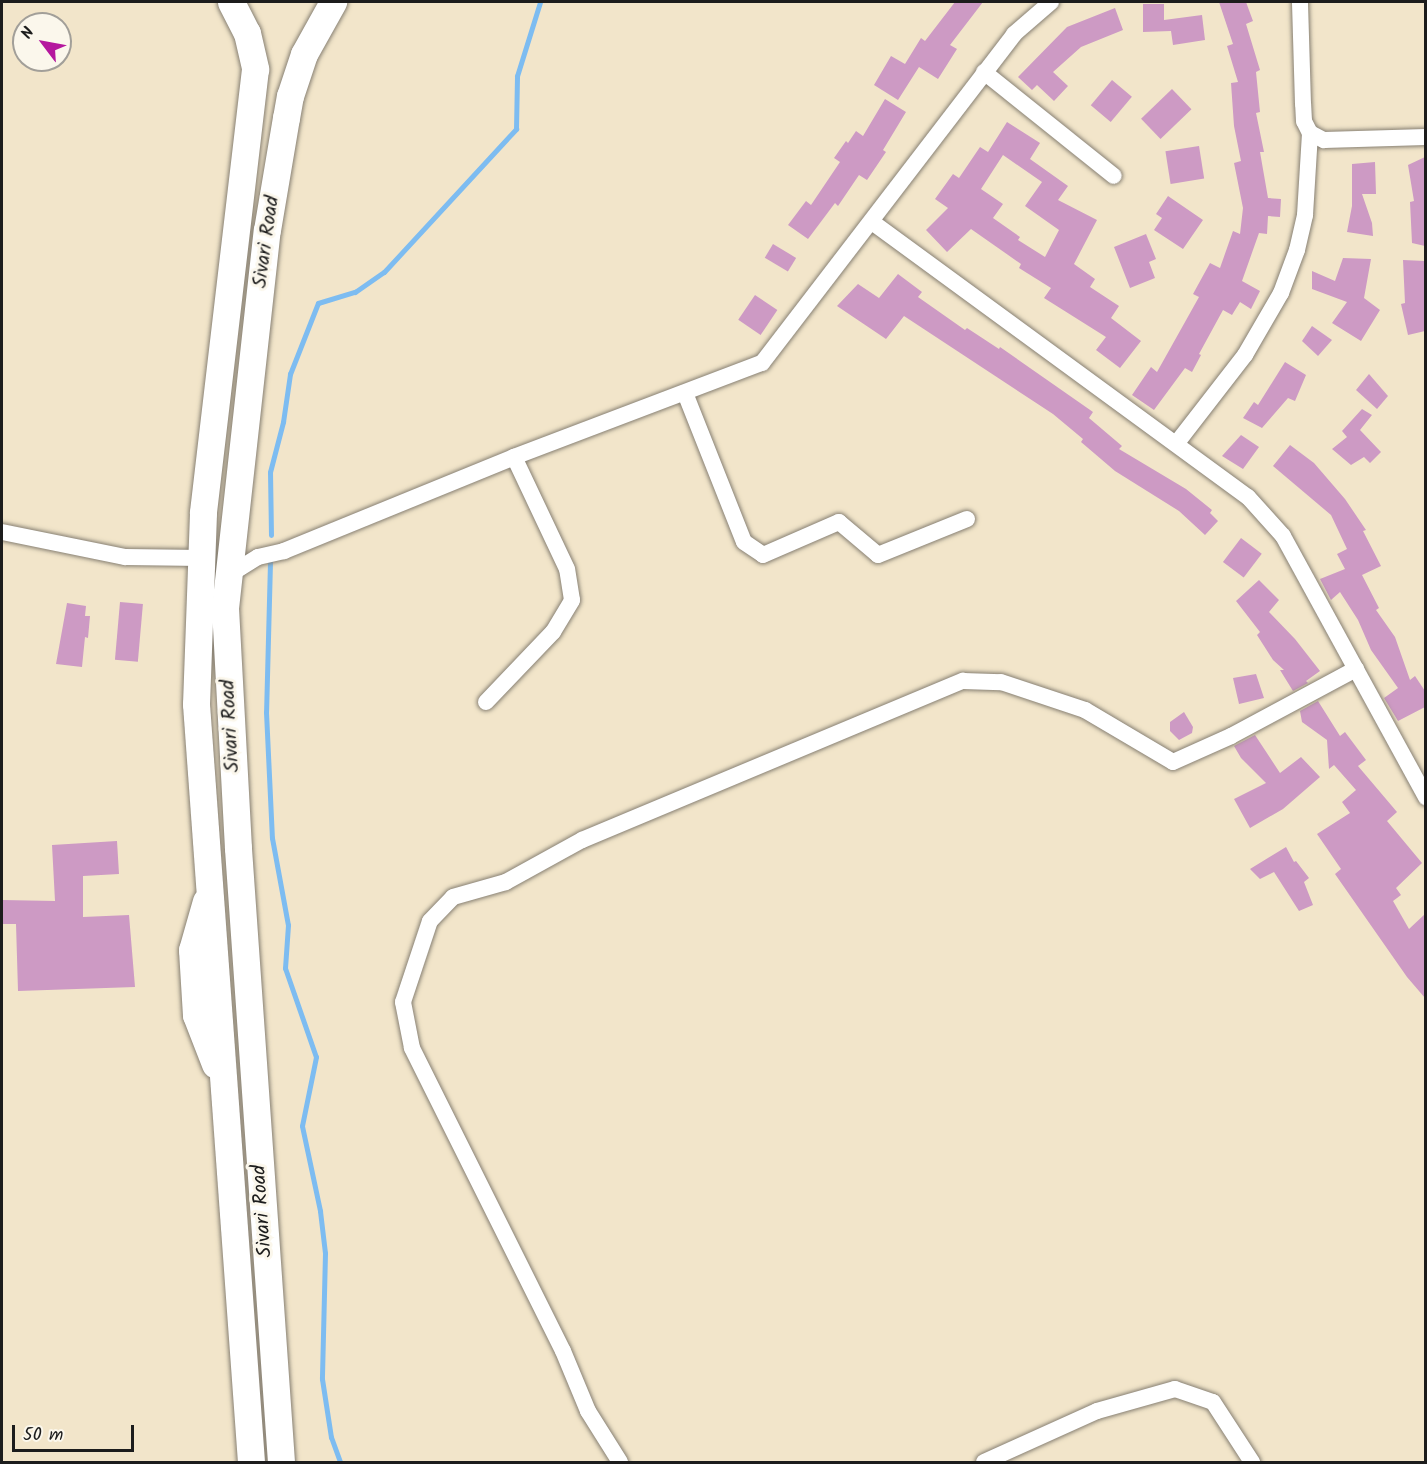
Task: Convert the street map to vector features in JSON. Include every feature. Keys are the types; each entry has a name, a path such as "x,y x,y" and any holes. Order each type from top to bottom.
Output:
{"main road":[{"name":"Sivari Road","path":"231,2 247,33 255,69 203,513 196,704 211,884 251,1462"},
{"name":"Sivari Road","path":"281,1462 228,696 225,608 267,230 290,96 304,54 333,2"}],"street":[{"path":"229,575 258,557 284,551 514,457 762,363 1014,34 1051,2"},
{"path":"1176,444 1245,355 1281,293 1297,250 1305,215 1310,133 1304,121 1300,2"},
{"path":"984,72 1114,176"},
{"path":"1310,133 1324,140 1425,137"},
{"path":"872,222 1248,497 1283,536 1425,797"},
{"path":"685,393 744,542 763,555 839,522 878,555 967,519"},
{"path":"486,702 553,632 572,600 567,569 514,457"},
{"path":"234,531 247,549 258,557"},
{"path":"2,532 125,557 202,558"},
{"path":"620,1462 588,1410 563,1351 412,1048 403,1002 430,921 453,897 506,882 582,840 963,681 1001,682 1085,710 1173,762 1231,736 1356,669"},
{"path":"984,1462 1096,1411 1175,1389 1213,1402 1252,1462"}],"building":[{"path":"955,2 983,2 950,45 957,49 938,79 919,67 898,100 874,85 891,56 905,64 921,38 925,41"},
{"path":"1219,2 1246,2 1253,21 1246,24 1260,70 1256,72 1260,112 1256,113 1264,152 1260,152 1268,198 1281,199 1280,217 1268,216 1267,234 1259,233 1242,281 1260,291 1251,309 1240,302 1232,315 1223,310 1192,372 1185,368 1154,410 1132,395 1151,367 1157,372 1199,297 1193,294 1210,263 1220,268 1233,231 1240,234 1243,208 1234,163 1241,161 1234,126 1231,83 1238,82 1227,46 1233,44"},
{"path":"1143,4 1164,4 1164,20 1202,15 1205,40 1173,45 1171,31 1143,32"},
{"path":"1115,8 1123,30 1081,47 1053,72 1068,86 1054,101 1037,85 1032,90 1018,77 1067,27"},
{"path":"1112,80 1132,97 1111,122 1091,105"},
{"path":"1172,89 1191,109 1161,139 1141,119"},
{"path":"885,99 906,112 883,150 886,152 867,180 859,175 838,206 835,203 808,239 788,225 806,201 811,205 840,162 834,158 856,131 863,136"},
{"path":"1007,122 1040,143 1030,159 1068,186 1058,200 1097,220 1074,264 1095,279 1090,287 1119,306 1111,318 1141,341 1120,368 1096,350 1106,337 1044,298 1051,288 1019,268 1021,264 971,229 947,252 926,230 948,208 935,199 953,174 959,178 980,147 988,152","holes":["1003,155 1042,182 1025,206 1059,230 1045,257 1018,240 1020,237 993,218 1003,204 981,189"]},
{"path":"1199,146 1204,179 1171,184 1165,151"},
{"path":"1425,157 1425,246 1412,243 1410,202 1414,201 1408,165"},
{"path":"1375,162 1376,194 1362,194 1372,223 1373,236 1347,232 1352,206 1352,164"},
{"path":"1168,196 1203,220 1183,249 1154,230 1162,218 1156,214"},
{"path":"1146,234 1156,259 1149,262 1155,278 1130,288 1114,247"},
{"path":"773,244 796,258 788,272 765,258"},
{"path":"1343,258 1371,259 1364,298 1380,310 1361,341 1332,323 1347,302 1312,289 1312,271 1335,281"},
{"path":"1403,260 1425,261 1425,331 1408,335 1401,304 1405,303"},
{"path":"898,274 922,292 918,297 965,330 967,328 999,349 1000,347 1093,412 1089,418 1122,446 1119,449 1186,489 1212,510 1210,513 1218,521 1205,535 1179,511 1115,471 1081,442 1083,439 1053,414 904,316 886,339 837,306 858,284 879,298"},
{"path":"755,295 777,310 761,335 738,320"},
{"path":"1312,326 1332,340 1318,356 1302,341"},
{"path":"1285,362 1306,375 1295,401 1288,398 1262,428 1243,418 1254,402 1258,405"},
{"path":"1369,374 1388,396 1377,409 1356,390"},
{"path":"1362,409 1372,415 1360,430 1381,452 1370,463 1364,457 1351,465 1332,449 1347,437 1342,431"},
{"path":"1241,435 1259,447 1243,469 1222,456"},
{"path":"1290,445 1314,463 1345,499 1366,530 1363,531 1381,566 1362,575 1379,608 1376,610 1395,637 1410,680 1415,676 1425,691 1425,707 1398,721 1384,698 1398,688 1371,650 1358,620 1340,592 1331,600 1320,579 1345,569 1337,554 1347,549 1331,515 1273,466"},
{"path":"1241,538 1262,554 1244,578 1223,562"},
{"path":"1259,580 1279,600 1269,612 1295,639 1320,671 1306,681 1308,683 1293,691 1280,670 1284,670 1273,660 1257,635 1260,632 1236,601"},
{"path":"120,602 143,604 138,662 115,660"},
{"path":"67,603 86,606 85,616 90,616 82,667 56,664"},
{"path":"1256,674 1264,698 1239,704 1233,678"},
{"path":"1318,701 1340,736 1345,732 1366,760 1358,766 1397,812 1387,821 1422,863 1396,888 1401,895 1393,901 1409,929 1425,914 1425,998 1407,977 1335,874 1341,869 1317,834 1350,813 1342,802 1356,790 1334,765 1329,769 1327,740 1302,722 1300,711"},
{"path":"1184,712 1193,727 1192,733 1179,740 1170,731 1170,722"},
{"path":"1255,735 1280,773 1301,757 1320,777 1283,809 1250,828 1234,799 1266,783 1241,758 1234,746"},
{"path":"117,841 119,874 83,876 83,917 129,915 135,987 18,991 16,924 2,924 2,900 55,901 52,845"},
{"path":"1286,847 1294,862 1296,861 1309,878 1304,882 1313,905 1299,911 1274,872 1260,879 1250,869"}],"waterway":[{"path":"271,535 270,472 283,422 290,374 318,303 355,292 384,272 516,129 517,76 540,2"},
{"path":"270,562 266,712 272,838 288,925 285,968 316,1057 302,1126 320,1211 325,1253 322,1379 331,1437 340,1462"}]}
